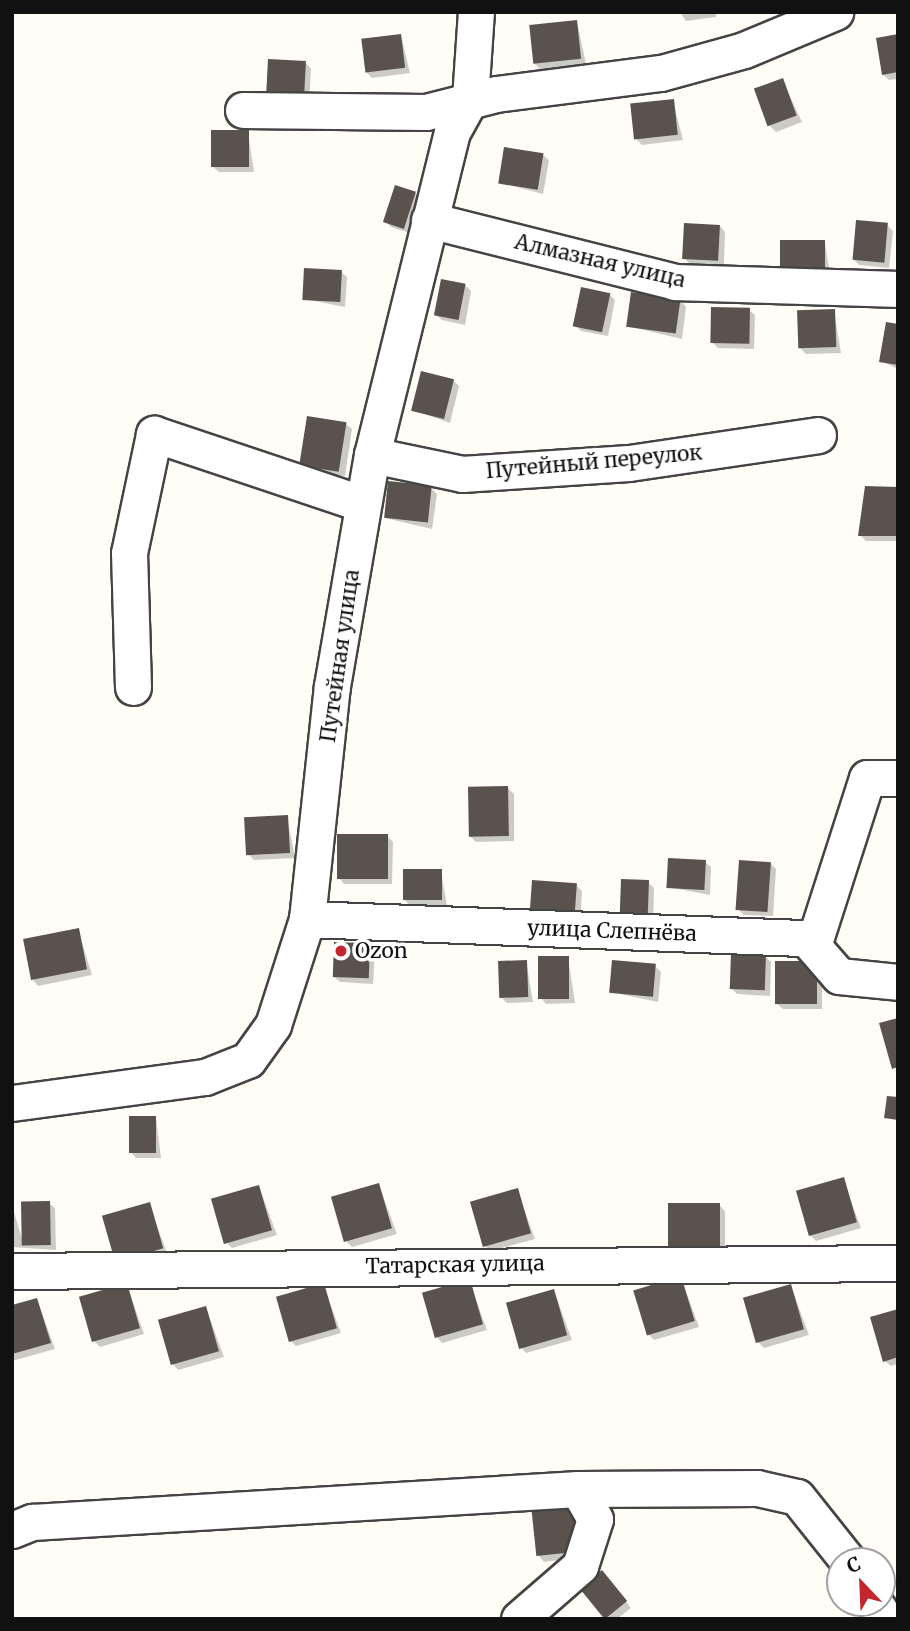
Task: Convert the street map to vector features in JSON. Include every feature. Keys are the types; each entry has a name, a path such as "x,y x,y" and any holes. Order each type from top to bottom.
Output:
{"street":[{"name":"Путейная улица","path":"12,1103 205,1077 248,1060 273,1025 307,919 332,686 372,455 452,132 470,99 476,12"},
{"path":"243,110 426,112 470,99 662,73 744,50 835,12"},
{"name":"Алмазная улица","path":"429,220 676,282 898,289"},
{"path":"133,687 129,553 154,434 363,504"},
{"name":"Путейный переулок","path":"372,455 462,474 629,463 818,435"},
{"path":"898,778 867,778 814,943 839,976 898,982"},
{"name":"улица Слепнёва","path":"307,919 814,943"},
{"name":"Татарская улица","path":"12,1271 898,1263"},
{"path":"12,1530 32,1522 578,1489 757,1488 797,1497 837,1547"},
{"path":"519,1619 580,1566 595,1518 578,1489"},
{"path":"891,1619 898,1616"}],"building":[{"path":"577,20 581,59 533,64 529,25"},
{"path":"401,34 405,68 365,73 361,39"},
{"path":"898,34 898,72 882,75 876,38"},
{"path":"268,59 306,61 304,98 266,96"},
{"path":"783,78 797,116 768,126 754,89"},
{"path":"674,99 678,135 634,139 630,104"},
{"path":"211,130 249,130 249,167 211,167"},
{"path":"504,147 544,153 538,190 498,184"},
{"path":"395,185 416,192 404,229 383,222"},
{"path":"856,220 888,223 884,263 853,260"},
{"path":"684,223 720,225 718,261 682,259"},
{"path":"780,240 825,240 825,271 780,271"},
{"path":"304,268 342,270 340,302 302,300"},
{"path":"441,279 466,284 458,320 434,315"},
{"path":"581,287 610,293 602,332 573,326"},
{"path":"631,292 681,299 676,334 626,327"},
{"path":"711,307 750,308 749,344 710,343"},
{"path":"835,309 836,347 798,348 797,310"},
{"path":"886,322 898,324 898,365 879,362"},
{"path":"421,371 454,379 444,419 411,411"},
{"path":"307,416 347,422 339,472 299,465"},
{"path":"388,481 432,486 428,522 384,518"},
{"path":"865,486 898,487 898,536 858,536"},
{"path":"508,786 509,836 469,837 468,787"},
{"path":"288,815 290,853 246,855 244,817"},
{"path":"337,834 388,834 388,879 337,879"},
{"path":"668,858 706,860 704,890 666,888"},
{"path":"739,860 771,862 767,912 736,910"},
{"path":"403,869 442,869 442,900 403,900"},
{"path":"621,879 649,880 648,918 620,917"},
{"path":"532,880 577,883 574,919 529,916"},
{"path":"79,928 87,969 31,980 23,939"},
{"path":"334,942 370,943 369,978 333,977"},
{"path":"731,953 766,954 765,990 730,989"},
{"path":"538,956 569,956 569,999 538,999"},
{"path":"527,960 528,997 499,998 498,961"},
{"path":"612,960 656,964 653,997 609,993"},
{"path":"775,961 817,961 817,1004 775,1004"},
{"path":"898,1018 898,1067 892,1069 879,1023"},
{"path":"887,1096 898,1097 898,1120 884,1118"},
{"path":"129,1116 156,1116 156,1153 129,1153"},
{"path":"844,1177 857,1222 809,1236 796,1191"},
{"path":"379,1183 392,1228 344,1242 331,1197"},
{"path":"259,1185 272,1230 224,1244 211,1199"},
{"path":"518,1188 531,1233 483,1247 470,1202"},
{"path":"50,1201 51,1245 22,1245 21,1202"},
{"path":"150,1202 163,1248 115,1262 102,1216"},
{"path":"668,1203 720,1203 720,1246 668,1246"},
{"path":"681,1276 695,1321 647,1336 633,1291"},
{"path":"470,1279 483,1324 435,1338 422,1293"},
{"path":"127,1283 140,1328 92,1342 79,1297"},
{"path":"324,1283 337,1328 289,1342 276,1297"},
{"path":"791,1284 804,1329 756,1343 743,1298"},
{"path":"554,1289 567,1335 519,1349 506,1303"},
{"path":"37,1298 51,1343 12,1354 12,1305"},
{"path":"206,1306 219,1351 171,1365 158,1320"},
{"path":"898,1309 898,1357 883,1362 870,1317"},
{"path":"572,1503 577,1552 536,1556 531,1507"},
{"path":"602,1570 627,1601 604,1619 579,1588"}],"place":[{"name":"Ozon","path":"341,951"}]}
